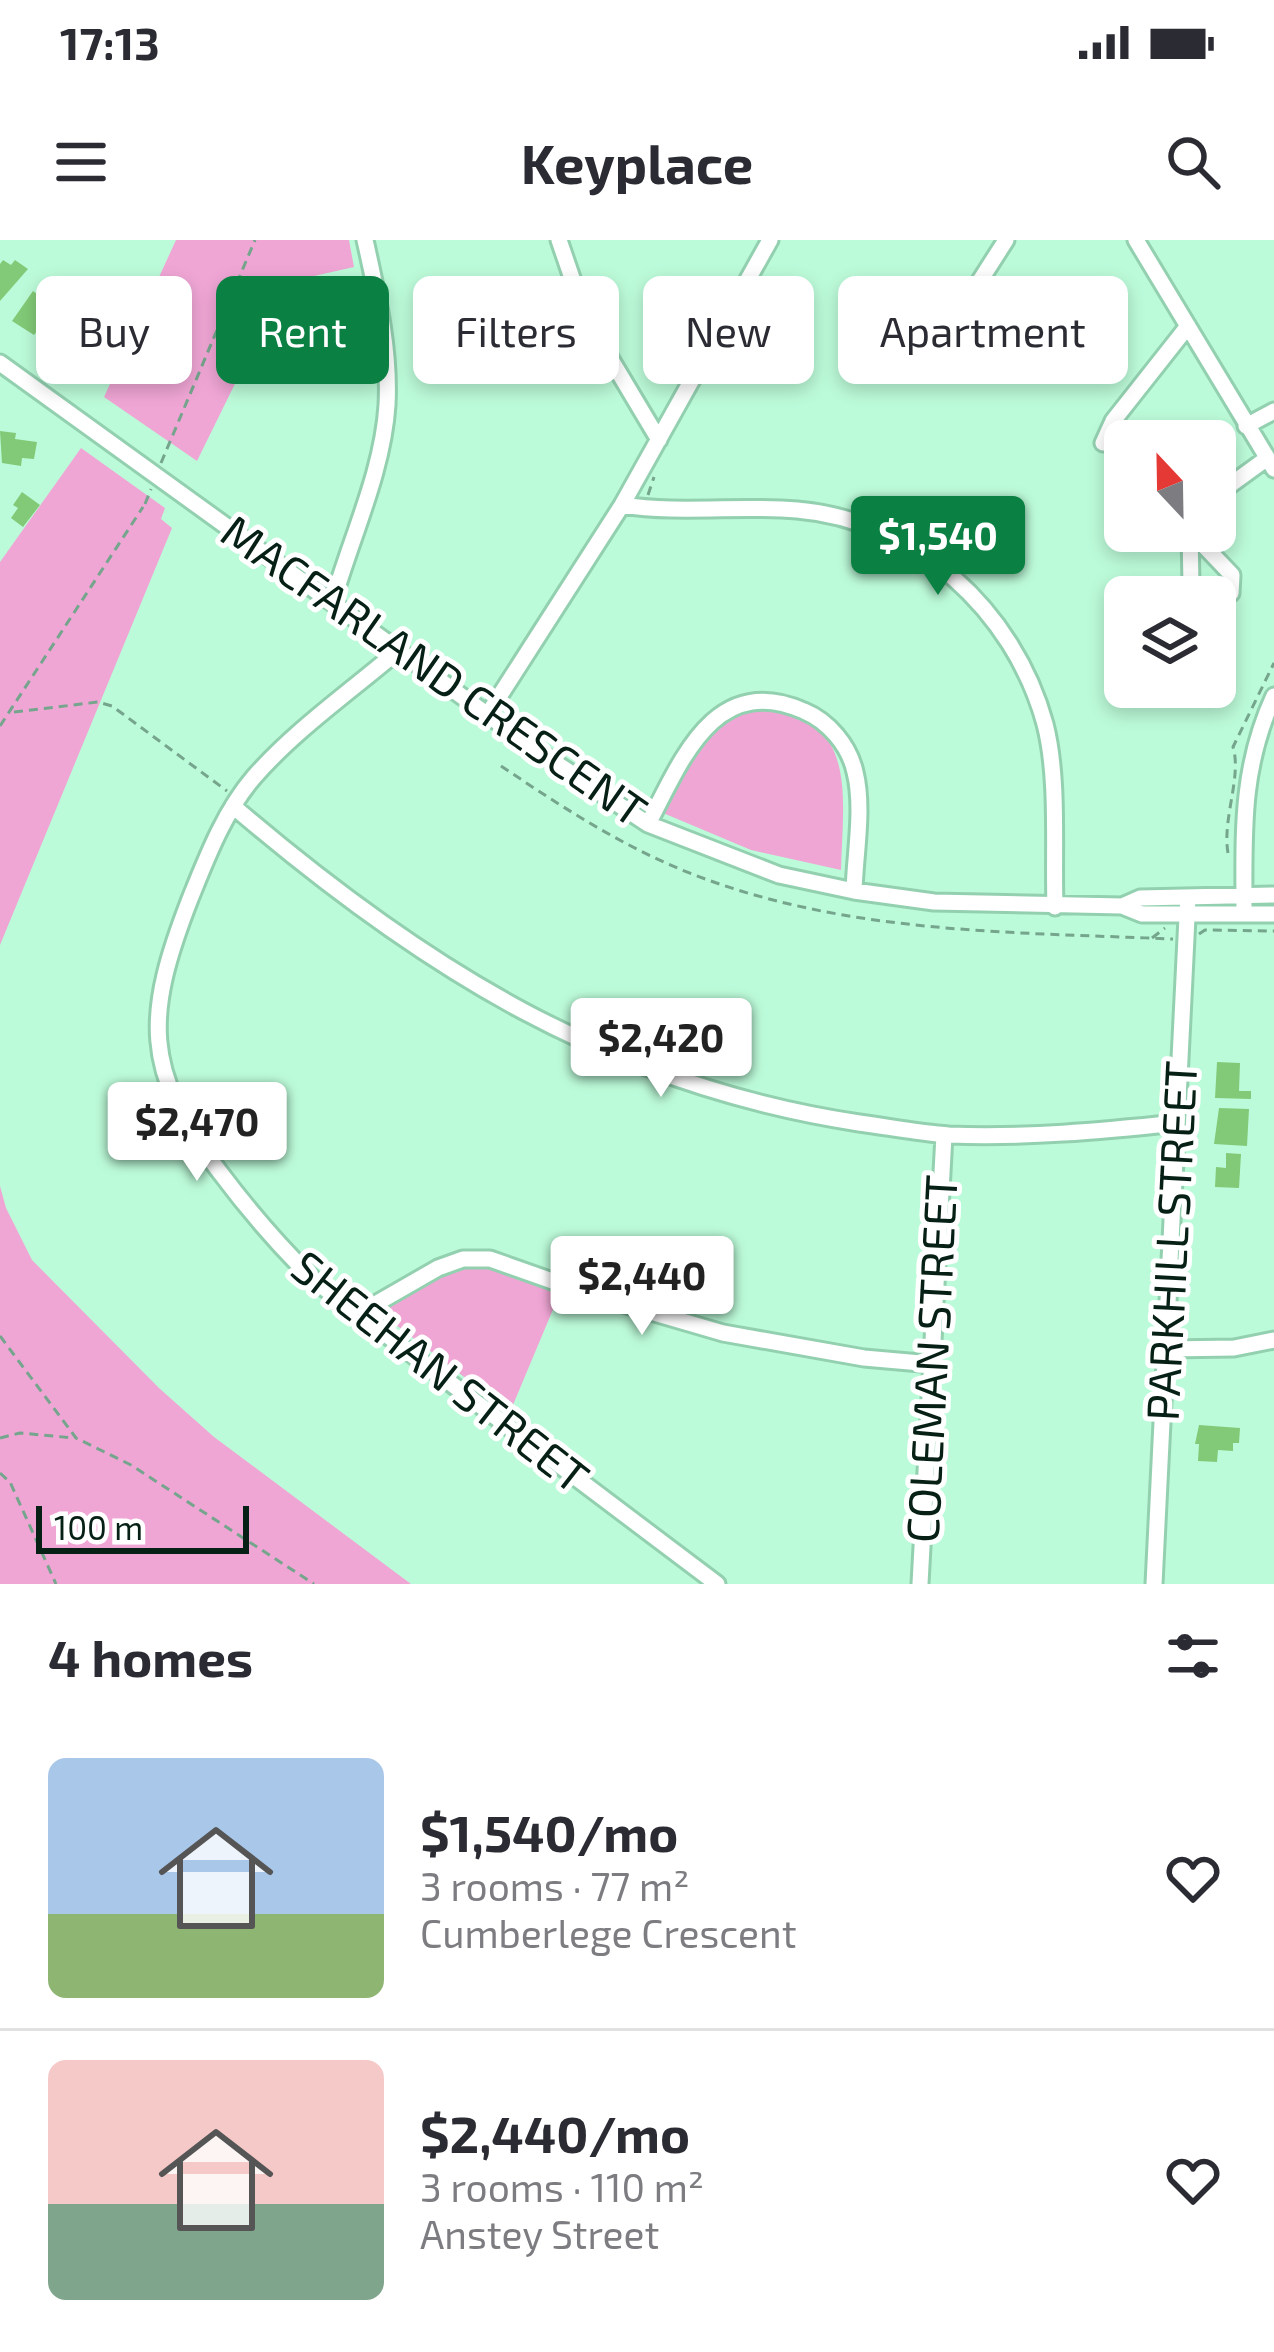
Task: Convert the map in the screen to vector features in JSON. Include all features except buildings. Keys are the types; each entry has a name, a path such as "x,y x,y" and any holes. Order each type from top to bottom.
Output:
{"street":[{"path":"333,601 376,463 387,408 386,358 365,240"},
{"path":"559,240 585,316 659,440"},
{"path":"488,714 622,505 770,240"},
{"path":"983,276 1006,240"},
{"path":"1136,240 1270,464 1236,484"},
{"path":"1103,442 1112,421 1187,326"},
{"name":"MACFARLAND CRESCENT","path":"1,367 648,824 779,875 854,891 934,902 1054,907 1121,905 1140,898 1274,914"},
{"path":"1246,426 1274,411"},
{"path":"622,505 798,510 854,520 904,541 950,574 985,607 1028,679 1045,724 1054,907"},
{"path":"1210,552 1232,576"},
{"name":"SHEEHAN STREET","path":"398,650 274,756 236,802 208,852 168,956 160,997 161,1068 172,1101 191,1135 254,1216 316,1281 717,1584"},
{"path":"1244,914 1244,791 1252,749 1274,696"},
{"path":"648,824 691,743 711,721 732,707 759,701 785,704 831,728 856,773 854,891"},
{"path":"236,802 293,857 454,974 533,1020 626,1061 730,1096 820,1117 944,1135 1017,1136 1177,1123"},
{"name":"MACFARLAND CRESCENT","path":"1188,906 1274,895"},
{"name":"PARKHILL STREET","path":"1154,1584 1188,906"},
{"name":"COLEMAN STREET","path":"920,1584 944,1135"},
{"path":"358,1314 437,1268 463,1259 490,1259 723,1333 827,1353 932,1364"},
{"path":"1168,1348 1234,1348 1274,1340"}],"path":[{"path":"0,726 146,502 255,240"},
{"path":"10,712 76,703 112,706 236,802"},
{"path":"1152,938 1169,925 1177,939"},
{"path":"0,1336 76,1438"},
{"path":"0,1438 20,1433 76,1438 131,1465 314,1584"},
{"path":"0,1473 10,1482 56,1584"}],"shaded area":[{"path":"176,240 349,240 354,267 314,276 216,276 216,384 235,384 197,461 104,397 110,384 192,384 192,276 159,276"},
{"path":"81,448 165,508 161,519 172,528 0,945 0,562"},
{"path":"759,707 791,713 814,725 829,742 842,788 841,870 751,850 663,813 712,734 725,722"},
{"path":"0,1186 32,1260 159,1388 214,1437 411,1584 0,1584"},
{"path":"490,1262 562,1288 510,1412 383,1315 404,1294 431,1278"}]}
